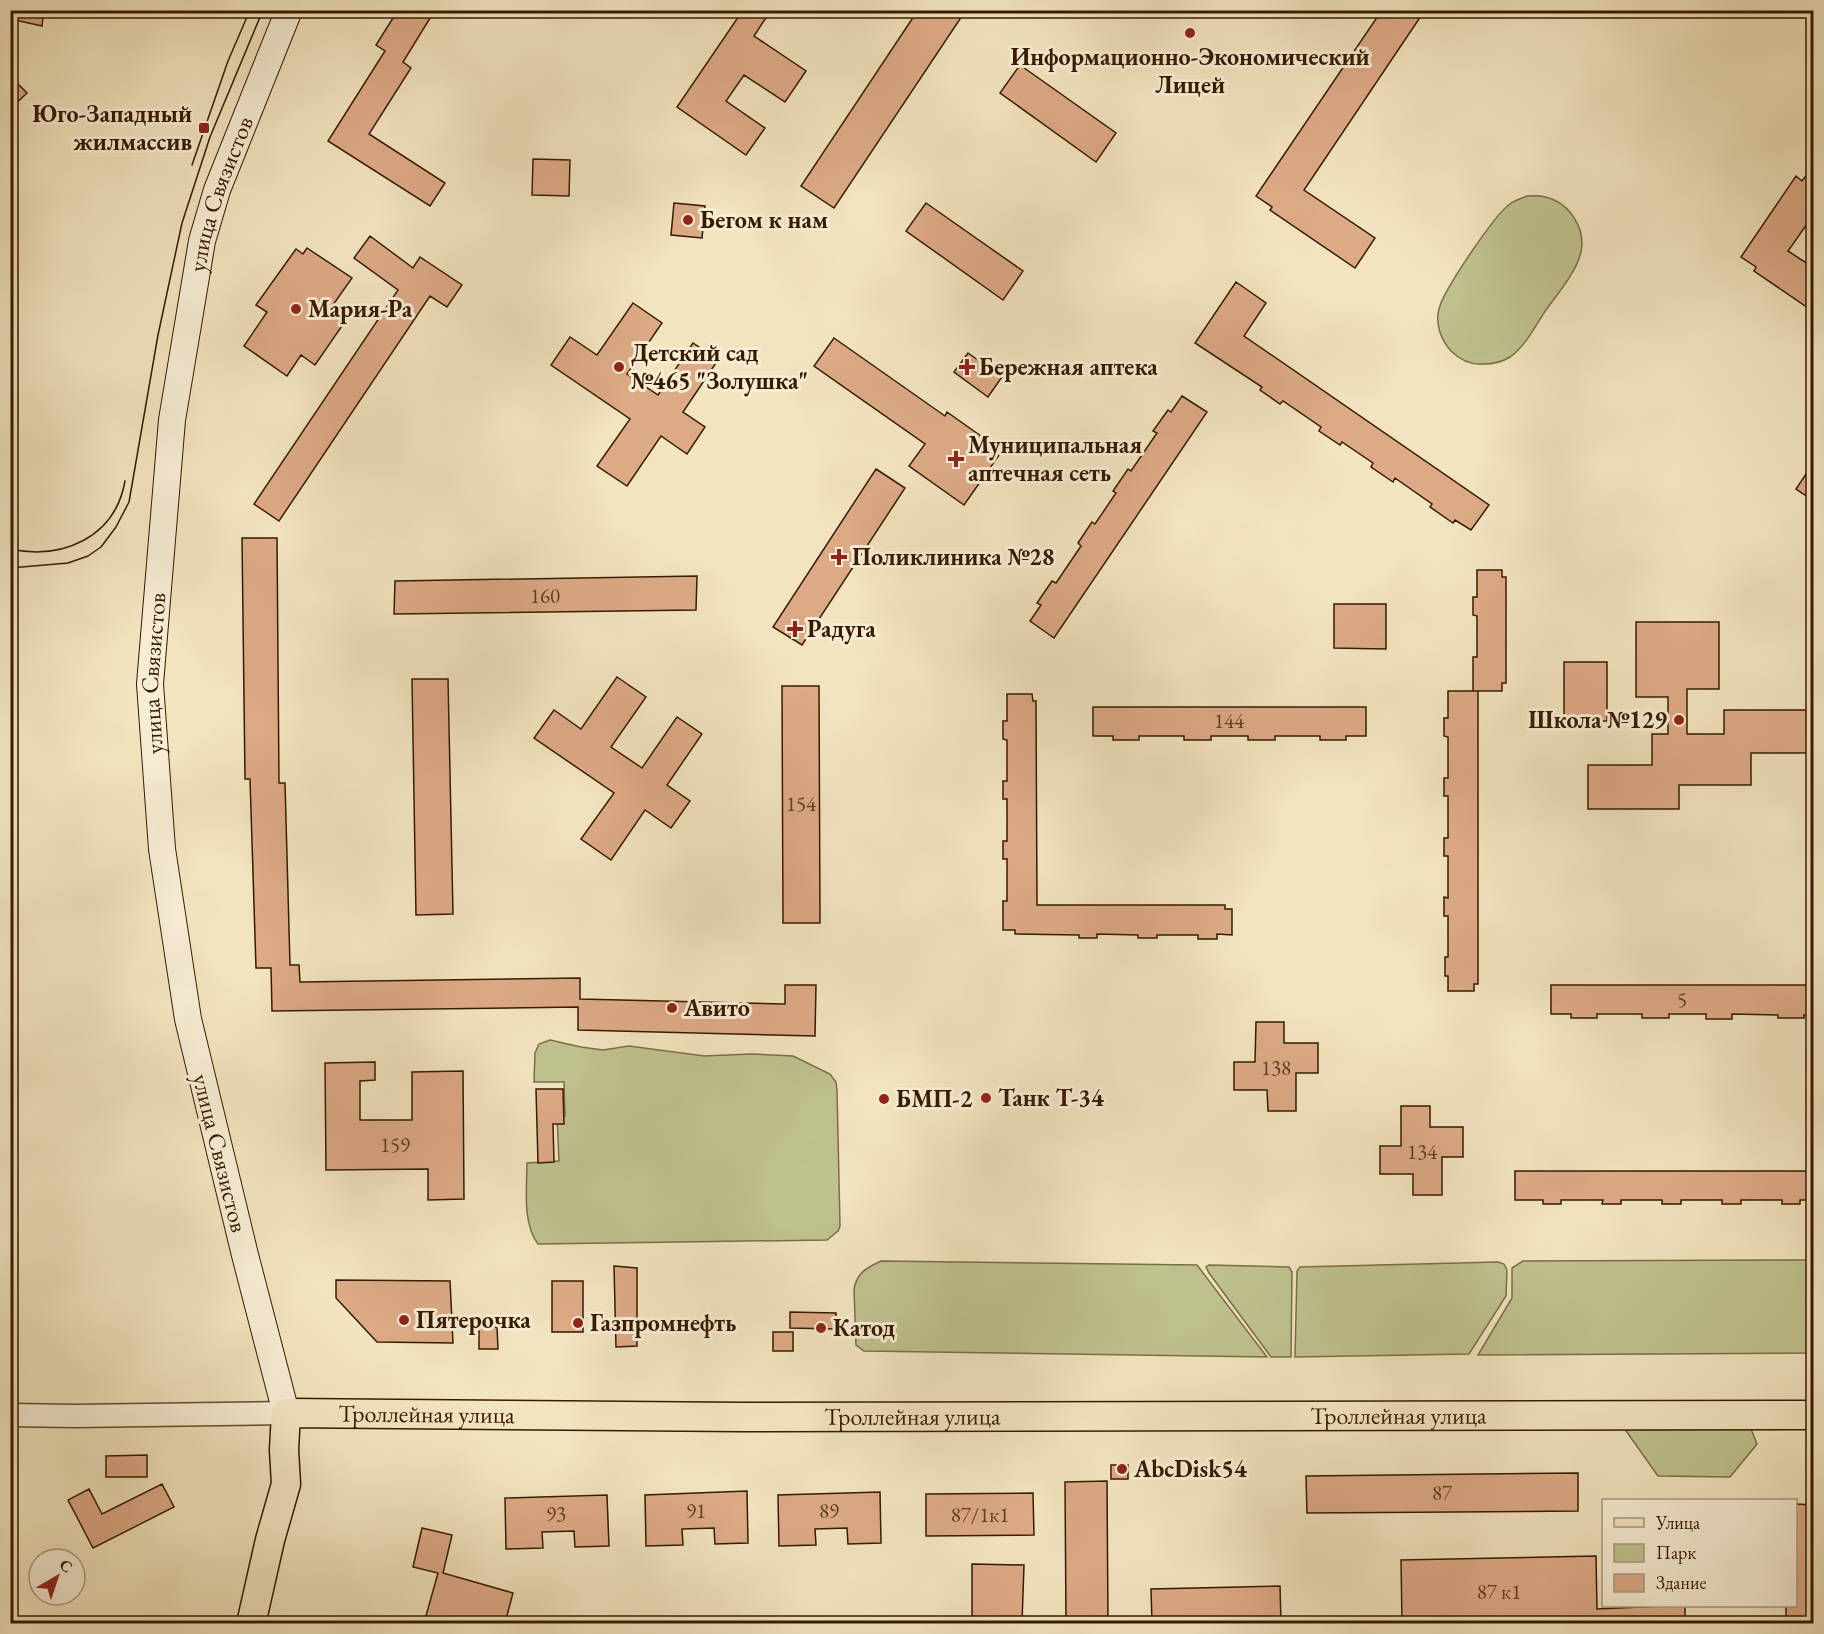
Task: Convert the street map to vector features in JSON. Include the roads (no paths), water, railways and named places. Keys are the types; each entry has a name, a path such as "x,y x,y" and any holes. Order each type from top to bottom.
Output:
{"main road":[{"name":"улица Связистов","path":"286,1413 188,1019 162,849 150,684 172,420 202,241 217,190 289,10"},
{"name":"Троллейная улица","path":"286,1413 740,1417 1814,1415"},
{"path":"251,1623 256,1593 286,1484 284,1450 286,1413"}],"street":[{"name":"Троллейная улица","path":"10,1415 286,1413"}],"tram line":[{"path":"192,165 228,61 250,10"},
{"path":"10,568 68,563 88,556 101,547 116,527 129,502 158,335 182,223 210,137 263,10"},
{"path":"10,549 29,552 48,551 67,547 83,540 98,530 110,517 119,501 125,481"}],"place":[{"name":"Информационно-Экономический Лицей","path":"1190,33"},
{"name":"Юго-Западный жилмассив","path":"204,128"},
{"name":"Бегом к нам","path":"688,220"},
{"name":"Мария-Ра","path":"296,309"},
{"name":"Детский сад №465 \"Золушка\"","path":"619,367"},
{"name":"Бережная аптека","path":"967,367"},
{"name":"Муниципальная аптечная сеть","path":"956,459"},
{"name":"Поликлиника №28","path":"839,557"},
{"name":"Радуга","path":"795,629"},
{"name":"Школа №129","path":"1679,720"},
{"name":"Авито","path":"672,1008"},
{"name":"Танк Т-34","path":"986,1098"},
{"name":"БМП-2","path":"884,1099"},
{"name":"Пятерочка","path":"404,1320"},
{"name":"Газпромнефть","path":"578,1323"},
{"name":"Катод","path":"821,1328"},
{"name":"AbcDisk54","path":"1122,1469"}]}
